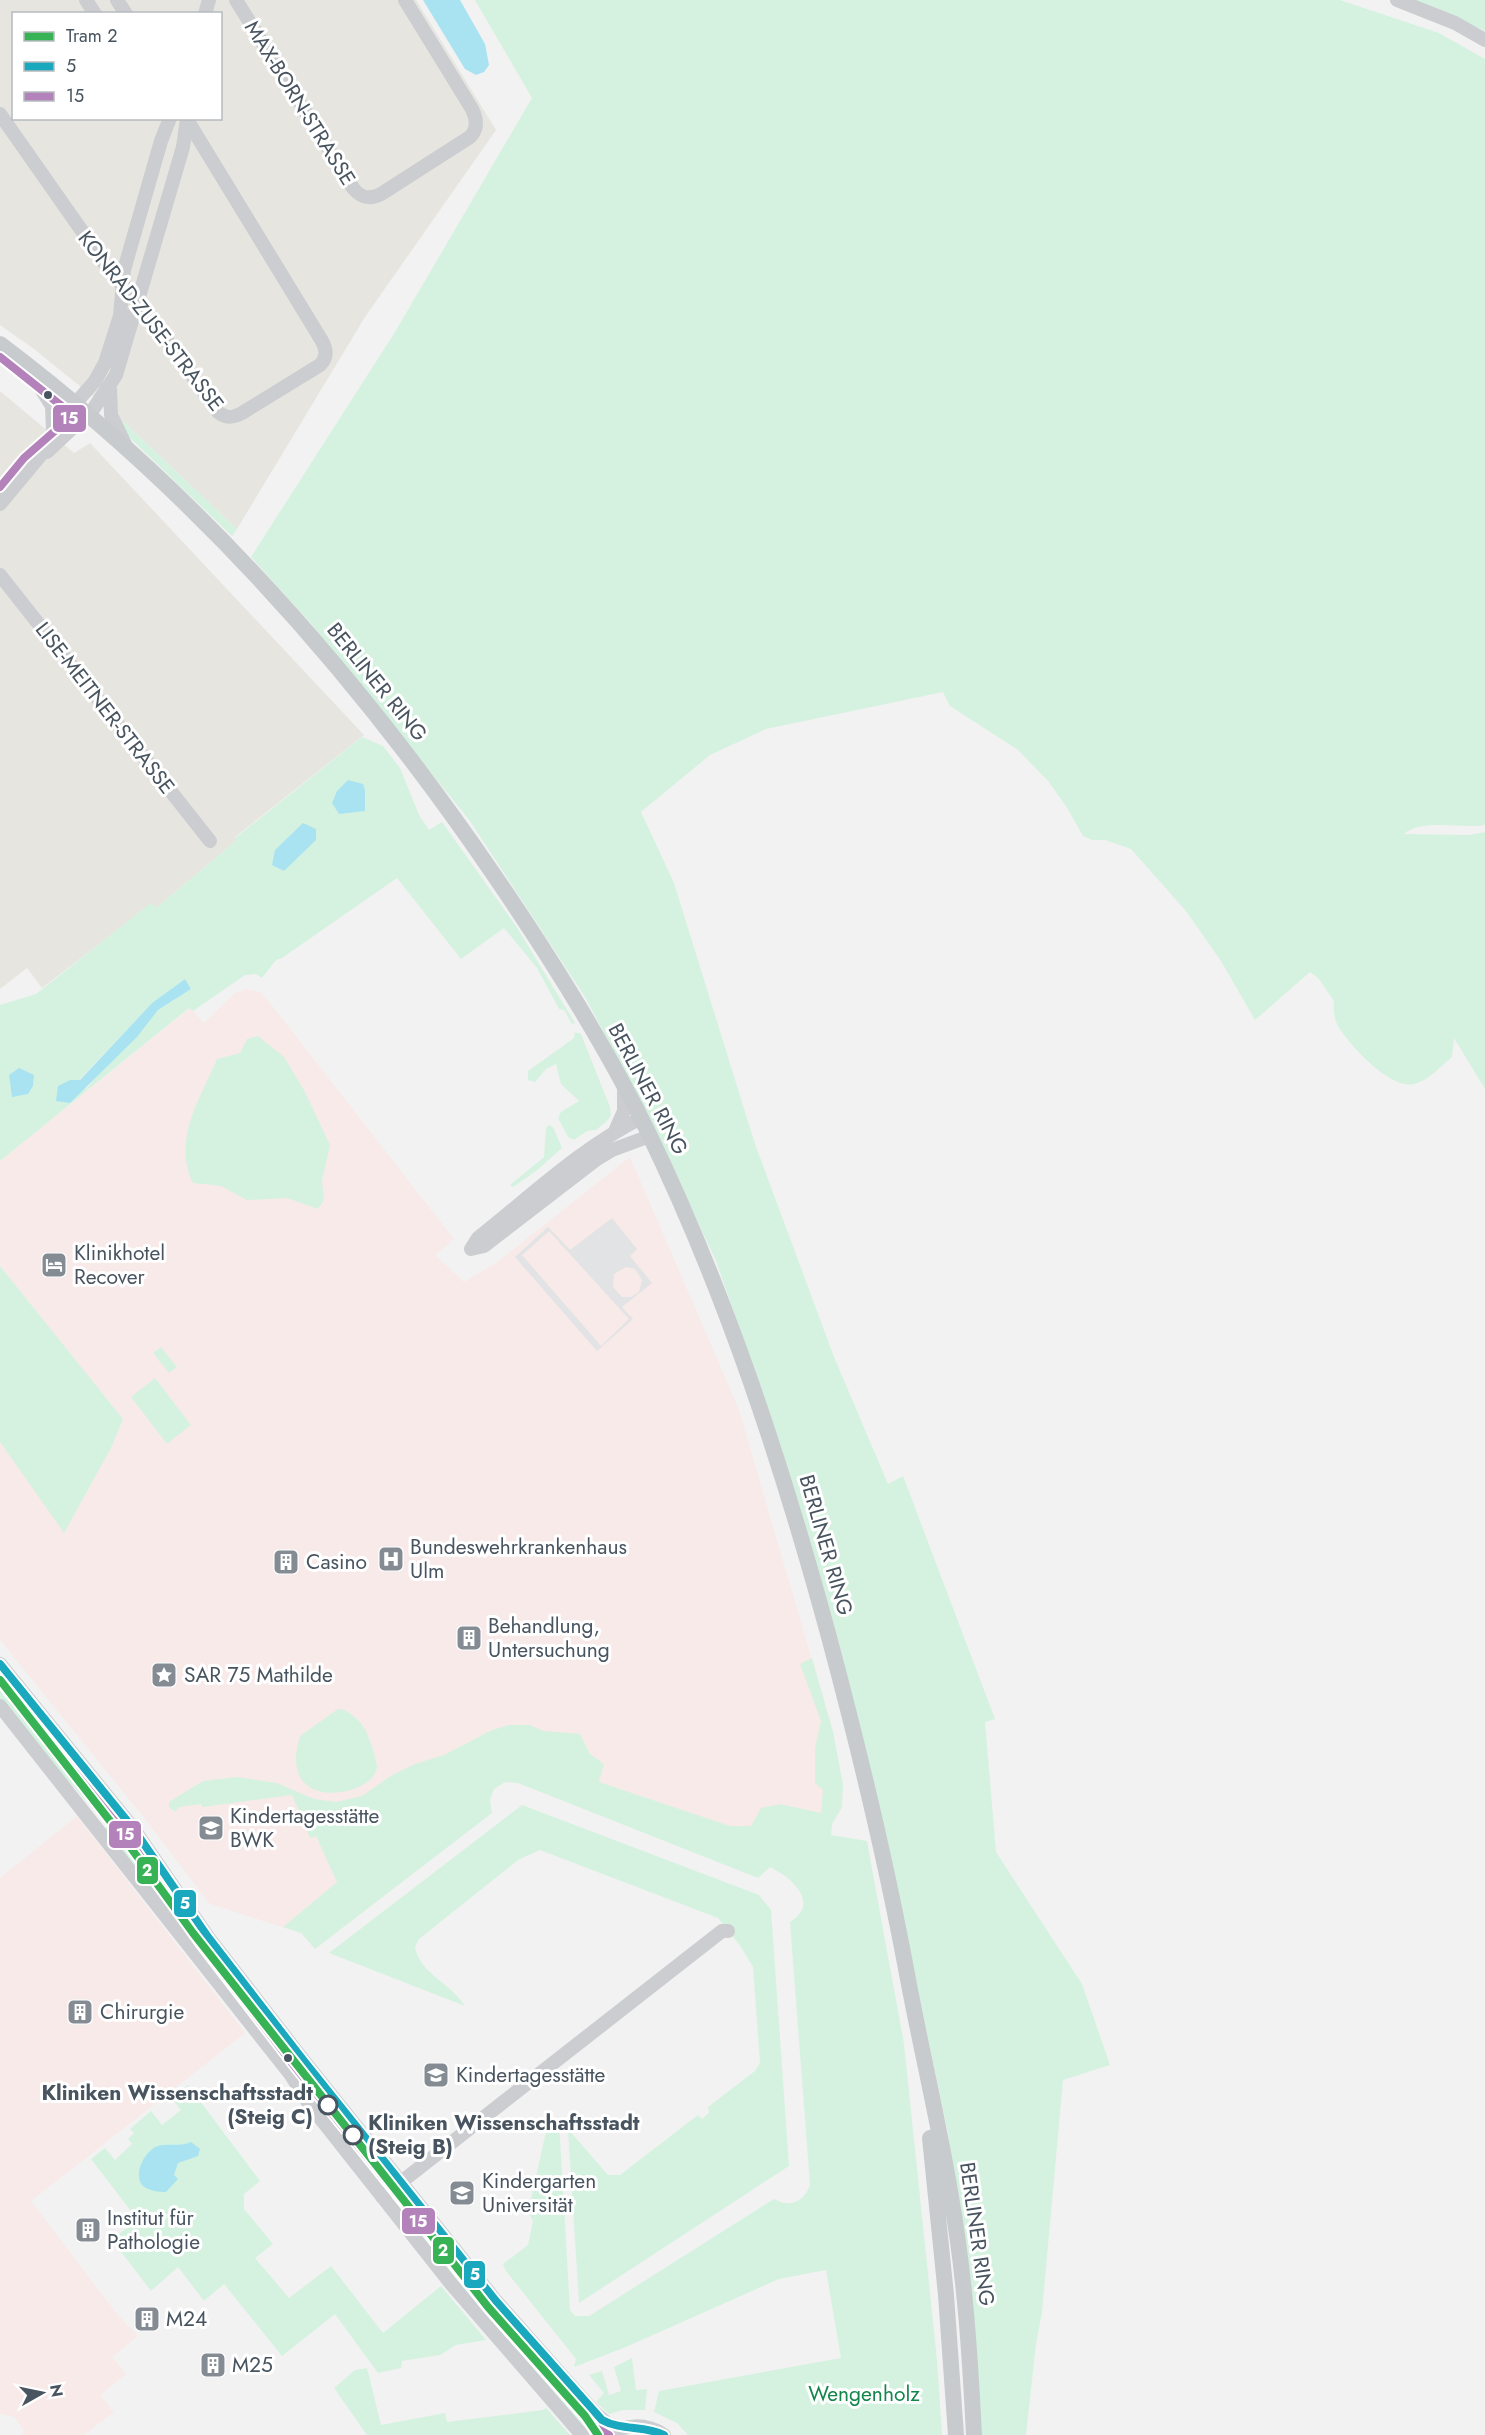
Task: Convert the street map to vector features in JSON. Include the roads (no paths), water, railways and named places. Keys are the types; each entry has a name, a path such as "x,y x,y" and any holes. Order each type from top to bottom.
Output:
{"main road":[{"name":"BERLINER RING","path":"0,344 82,409 184,500 261,579 316,641 400,744 454,817 524,919 576,1001 650,1136 706,1262 758,1397 801,1535 847,1706 890,1884 951,2194 968,2341 974,2435"},
{"name":"BERLINER RING","path":"920,2042 946,2295 956,2435"}],"street":[{"name":"MAX-BORN-STRASSE","path":"236,0 350,183 360,195 368,198 378,196 431,162 472,135 476,127 476,116 405,0"},
{"path":"1397,0 1455,23 1485,40"},
{"name":"KONRAD-ZUSE-STRASSE","path":"0,114 122,286 158,327 218,412 228,417 242,413 320,365 326,354 322,342 187,120"},
{"path":"0,504 82,409 108,357 120,316 123,270 169,120"},
{"path":"129,450 117,431 111,415 109,399 111,387 138,304 183,147 186,120"},
{"path":"25,363 52,406 54,421 52,435"},
{"path":"32,465 62,419 82,409 111,387"},
{"name":"LISE-MEITNER-STRASSE","path":"0,575 210,841"},
{"path":"615,1131 624,1111 624,1087"},
{"path":"641,1118 615,1131 568,1166 478,1238 471,1249 484,1246 597,1159 612,1150 650,1136"},
{"path":"0,1664 125,1817 214,1945 507,2314 594,2412 608,2424 623,2428 644,2427 664,2435"},
{"path":"0,1706 294,2080 309,2104 382,2197 488,2329 582,2435"},
{"path":"382,2197 722,1931 728,1931"},
{"path":"607,2435 623,2428"}],"water":[{"path":"423,0 460,0 485,44 489,65 484,72 476,75 465,69"},
{"path":"348,780 363,784 365,811 339,814 332,803 337,791"},
{"path":"303,823 316,829 316,840 284,871 272,865 275,850"},
{"path":"185,979 191,989 158,1010 137,1037 70,1103 56,1101 58,1086 70,1080 80,1080 152,1003"},
{"path":"19,1068 34,1075 33,1086 28,1094 12,1097 9,1075"},
{"path":"191,2142 200,2149 198,2156 178,2163 174,2175 178,2179 166,2192 151,2190 143,2186 139,2170 153,2148"}],"tram line":[{"name":"2","path":"0,1680 128,1844 193,1933 488,2307 585,2416 598,2435"}],"place":[{"name":"Klinikhotel Recover","path":"54,1265"},
{"name":"Bundeswehrkrankenhaus Ulm","path":"391,1559"},
{"name":"Casino","path":"286,1562"},
{"name":"Behandlung, Untersuchung","path":"469,1638"},
{"name":"SAR 75 Mathilde","path":"164,1675"},
{"name":"Kindertagesstätte BWK","path":"211,1828"},
{"name":"Chirurgie","path":"80,2012"},
{"name":"Kindertagesstätte","path":"436,2075"},
{"name":"Kliniken Wissenschaftsstadt (Steig C)","path":"328,2105"},
{"name":"Kliniken Wissenschaftsstadt (Steig B)","path":"353,2135"},
{"name":"Kindergarten Universität","path":"462,2193"},
{"name":"Institut für Pathologie","path":"88,2230"},
{"name":"M24","path":"147,2319"},
{"name":"M25","path":"213,2365"}],"park label":[{"name":"Wengenholz","path":"864,2394"}]}
